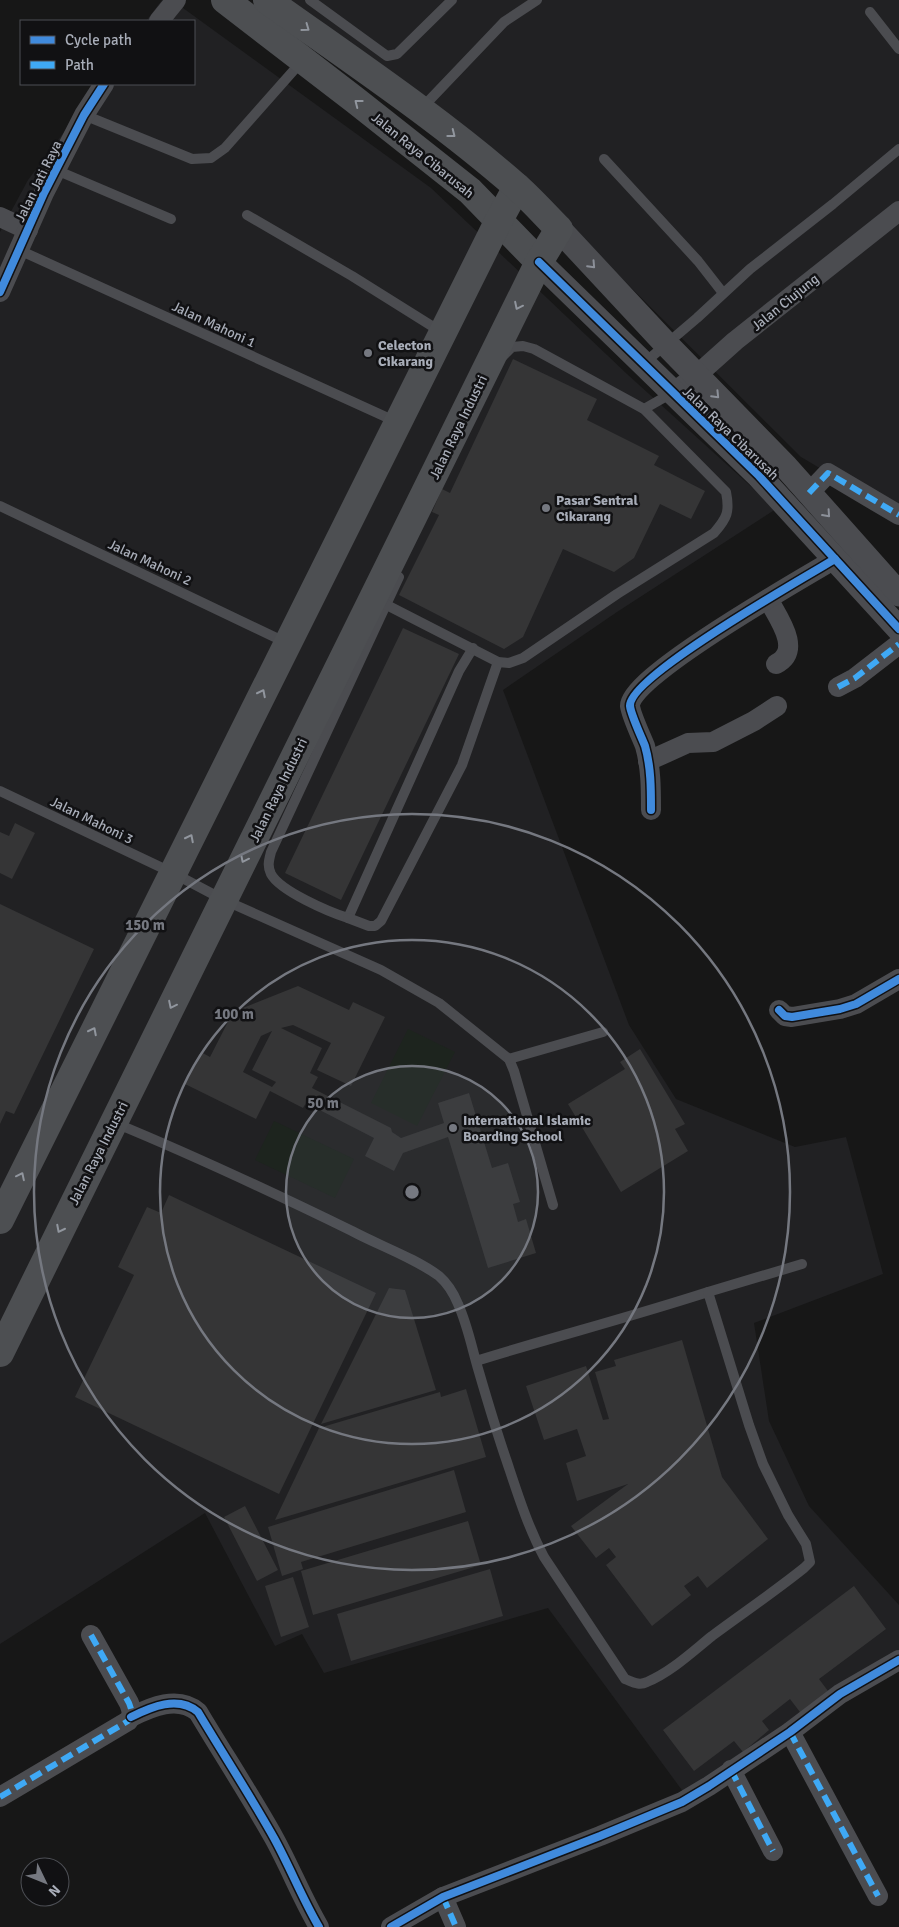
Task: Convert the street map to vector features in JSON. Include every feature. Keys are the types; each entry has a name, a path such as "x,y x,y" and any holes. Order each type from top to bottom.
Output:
{"main road":[{"name":"Jalan Raya Cibarusah","path":"225,0 470,192 539,262"},
{"name":"Jalan Raya Cibarusah","path":"267,0 420,110 517,187 559,229"},
{"path":"0,1220 397,423 517,187"},
{"name":"Jalan Raya Industri","path":"0,1353 224,900 380,601 539,262 559,229"}],"street":[{"path":"160,20 176,0"},
{"name":"Jalan Jati Raya","path":"0,292 56,170 84,115 103,85"},
{"name":"Jalan Ciujung","path":"672,393 697,376 735,341 899,211"},
{"path":"0,217 28,230"},
{"name":"Jalan Raya Cibarusah","path":"559,229 809,494 899,594"},
{"name":"Jalan Raya Cibarusah","path":"539,262 759,476 899,629"},
{"path":"809,494 828,473 899,515"},
{"path":"651,810 648,761 630,707 637,690 698,644 835,559"},
{"path":"768,599 788,640 788,651 785,657 776,664"},
{"path":"838,687 855,678 899,644"},
{"path":"648,761 688,743 712,742 754,722 777,706"},
{"path":"779,1010 785,1016 792,1018 840,1009 856,1004 899,980"},
{"path":"0,1796 128,1722 131,1717 132,1712 129,1703 91,1635"},
{"path":"391,1927 443,1897 660,1812 702,1790 790,1732 840,1694 899,1660"},
{"path":"131,1717 152,1707 165,1704 192,1707 198,1712 273,1836 305,1904 319,1927"},
{"path":"790,1732 878,1896"},
{"path":"731,1770 773,1851"},
{"path":"443,1897 456,1927"}],"lane":[{"path":"310,0 388,56 392,56 397,54 452,0"},
{"path":"420,110 504,22 537,0"},
{"path":"870,12 899,48"},
{"path":"84,115 192,159 211,158 225,148 303,60"},
{"path":"643,364 750,269 899,149"},
{"path":"604,159 698,261 723,294"},
{"path":"56,170 171,219"},
{"path":"247,215 352,276 444,333"},
{"name":"Jalan Mahoni 1","path":"18,250 397,423"},
{"path":"380,601 498,662 509,663 523,658 617,594 714,533 724,522 729,508 726,492 644,409 534,349 523,346 512,347 504,353 457,451"},
{"path":"644,409 672,393"},
{"name":"Jalan Mahoni 2","path":"0,506 288,643"},
{"path":"403,568 380,601 271,852 268,864 272,875 281,886 328,911 369,926 375,926 381,921 462,766 498,662"},
{"path":"348,918 459,671 474,648"},
{"name":"Jalan Mahoni 3","path":"0,791 172,873 224,900 382,970 439,1003 510,1059"},
{"path":"553,1205 510,1059 603,1032"},
{"path":"114,1123 162,1142 320,1216 416,1262 440,1277 458,1303 472,1344 500,1442 535,1541 625,1678 636,1684 645,1683 665,1672 764,1600 810,1562 806,1544 788,1515 763,1464 708,1292"},
{"path":"476,1361 539,1341 669,1306 708,1292 802,1264"}],"shaded area":[{"path":"162,0 172,0 431,188 627,374 776,509 617,612 503,690 629,1025 676,1099 795,1147 846,1137 883,1274 754,1323 769,1421 809,1506 899,1605 899,1658 687,1797 548,1608 324,1673 302,1634 275,1646 205,1513 0,1644 0,232 28,180 99,85 195,85 195,20 147,20"},
{"path":"287,0 899,0 899,515 801,457 511,168"},
{"path":"408,1029 455,1052 417,1126 371,1103"},
{"path":"274,1121 354,1159 335,1198 255,1160"}],"building":[{"name":"Pasar Sentral Cikarang","path":"513,359 597,399 587,420 659,456 654,465 705,491 691,519 660,504 634,558 614,572 563,549 523,637 504,649 399,595 439,515 432,512 442,489 450,493"},
{"path":"403,628 459,654 341,900 285,873"},
{"path":"15,823 35,833 12,879 0,873 0,832 9,836"},
{"path":"0,904 94,949 14,1114 6,1111 0,1124"},
{"path":"298,986 349,1010 353,1002 385,1017 351,1086 317,1070 331,1043 293,1025 281,1028 322,1048 310,1073 318,1077 312,1088 391,1128 392,1132 401,1138 444,1123 438,1103 469,1093 492,1168 508,1163 520,1202 513,1204 518,1222 526,1219 536,1253 488,1268 448,1137 403,1153 394,1171 365,1156 374,1138 306,1103 303,1108 270,1091 256,1119 185,1084 201,1052 210,1057 233,1012","holes":["272,1031 252,1070 276,1082 272,1087 243,1072 261,1036"]},
{"path":"640,1049 685,1124 675,1129 688,1151 621,1192 568,1104 625,1069 620,1062"},
{"path":"169,1195 376,1293 279,1494 75,1397 134,1275 118,1267 147,1207 161,1213"},
{"path":"389,1288 405,1290 436,1390 321,1424"},
{"path":"682,1340 722,1477 768,1539 707,1588 698,1576 684,1586 691,1595 652,1626 606,1565 616,1557 609,1548 596,1558 571,1526 628,1484 577,1501 566,1463 586,1456 577,1429 544,1440 526,1386 586,1366 603,1420 609,1419 595,1372 616,1366 614,1360"},
{"path":"466,1389 486,1457 275,1520 319,1428 440,1392 441,1397"},
{"path":"454,1470 466,1512 301,1562 303,1569 282,1576 268,1527"},
{"path":"245,1506 278,1570 257,1581 224,1517"},
{"path":"468,1521 481,1565 313,1615 301,1571"},
{"path":"490,1569 503,1616 351,1661 337,1614"},
{"path":"293,1577 309,1627 281,1637 265,1586"},
{"path":"854,1586 886,1629 819,1679 831,1695 803,1716 790,1699 762,1721 769,1730 743,1752 734,1741 694,1771 663,1730"}],"marked path":[{"path":"809,493 828,473 899,515"},
{"path":"838,687 855,678 899,644"},
{"path":"0,1797 130,1719 132,1713 129,1703 91,1635"},
{"path":"790,1732 878,1896"},
{"path":"731,1770 773,1851"},
{"path":"443,1897 456,1927"}],"cycle path":[{"path":"0,292 44,193 84,115 103,85"},
{"path":"539,262 759,476 899,629"},
{"path":"651,810 647,754 630,706 637,692 657,673 720,628 835,559"},
{"path":"779,1010 785,1016 792,1017 840,1009 856,1004 899,979"},
{"path":"391,1927 443,1897 682,1802 790,1732 840,1694 899,1660"},
{"path":"131,1717 147,1710 173,1703 182,1704 198,1712 256,1806 319,1927"}],"place":[{"name":"Celecton Cikarang","path":"368,353"},
{"name":"Pasar Sentral Cikarang","path":"546,508"},
{"name":"International Islamic Boarding School","path":"453,1128"}]}
